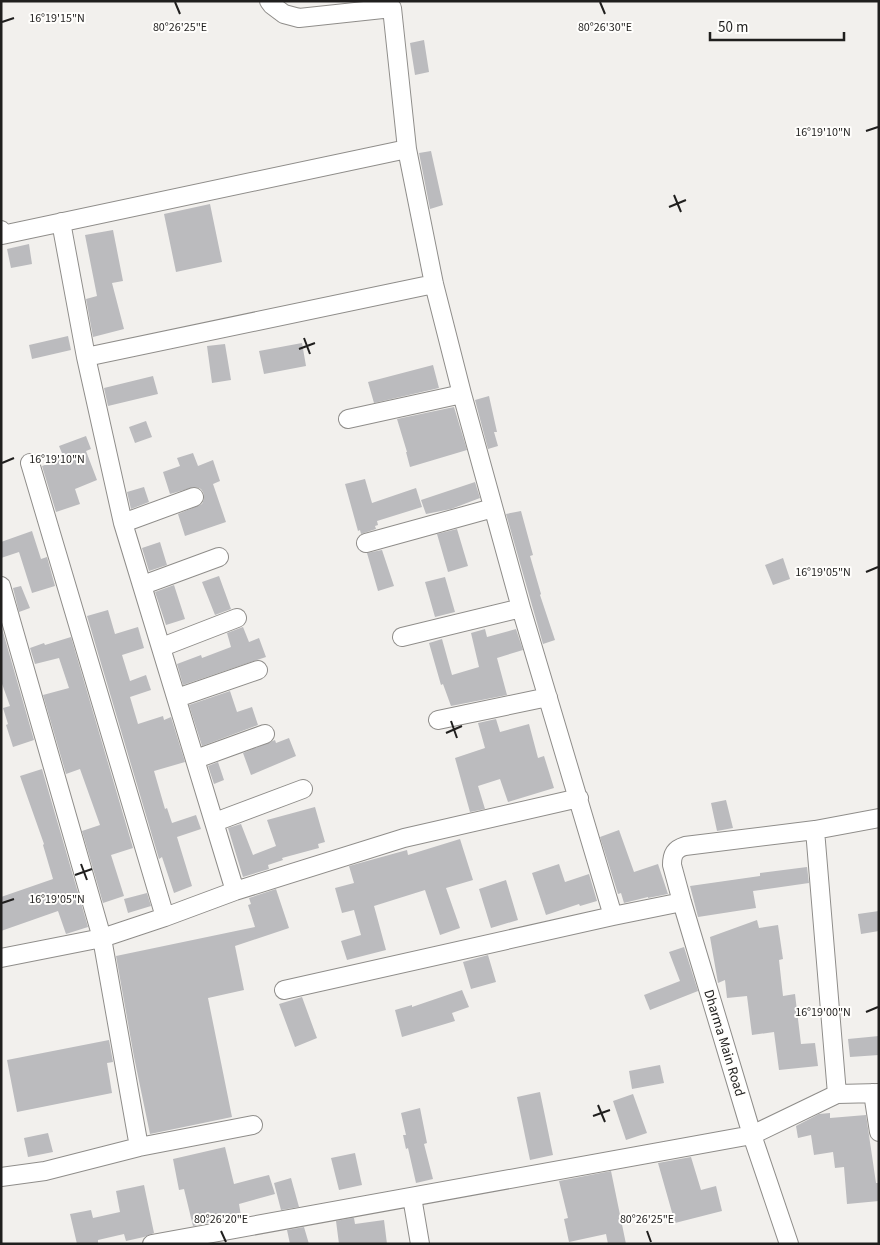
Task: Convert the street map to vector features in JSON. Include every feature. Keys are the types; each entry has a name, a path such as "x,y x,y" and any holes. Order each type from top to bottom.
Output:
{"street":[{"path":"270,1 272,5 284,14 299,18 392,5 407,149 434,284 521,608 613,916"},
{"path":"1,230 2,235 407,149"},
{"path":"61,222 86,357 123,523 235,891"},
{"path":"86,357 434,284"},
{"path":"348,419 462,394"},
{"path":"30,463 165,918"},
{"path":"123,523 194,497"},
{"path":"366,542 493,508"},
{"path":"143,585 219,557"},
{"path":"1,586 102,938 139,1147"},
{"path":"402,638 521,608"},
{"path":"162,646 237,618"},
{"path":"177,698 258,670"},
{"path":"438,720 548,698"},
{"path":"196,759 265,734"},
{"path":"215,822 303,789"},
{"path":"1,958 102,938 165,918 235,891 404,838 579,798"},
{"path":"838,1094 815,830 879,818"},
{"name":"Dharma Main Road","path":"789,1244 752,1135 682,902 672,859 674,853 679,848 685,846 815,830"},
{"path":"284,990 682,902"},
{"path":"152,1244 752,1135 838,1094 876,1093 879,1132"},
{"path":"1,1177 45,1171 139,1147 253,1125"},
{"path":"412,1197 420,1244"}],"building":[{"path":"424,40 429,72 415,75 410,43"},
{"path":"431,151 443,205 430,209 419,153"},
{"path":"210,204 222,262 176,272 164,214"},
{"path":"113,230 123,281 112,283 124,329 93,337 86,299 97,296 85,235"},
{"path":"29,244 32,264 11,268 7,249"},
{"path":"68,336 71,350 32,359 29,345"},
{"path":"302,343 306,366 264,374 259,351"},
{"path":"225,344 231,380 212,383 207,346"},
{"path":"433,365 439,388 374,403 368,382"},
{"path":"153,376 158,394 108,406 104,388"},
{"path":"489,396 498,446 488,449 475,400"},
{"path":"454,407 467,450 410,467 397,419"},
{"path":"146,421 152,437 135,443 129,427"},
{"path":"86,436 91,449 86,451 97,480 75,489 80,504 56,512 42,466 64,458 59,446"},
{"path":"193,453 198,466 213,460 220,481 213,484 226,522 185,536 178,514 202,504 204,494 201,489 195,487 170,494 163,472 180,466 177,458"},
{"path":"365,479 372,503 416,488 422,507 377,521 376,529 361,534 360,530 358,531 345,484"},
{"path":"475,482 480,498 451,509 426,514 421,500"},
{"path":"144,487 149,502 131,509 127,492"},
{"path":"521,511 533,555 530,556 540,595 555,640 543,644 506,514"},
{"path":"457,529 468,566 448,572 437,534"},
{"path":"32,531 41,559 47,557 55,586 32,593 19,552 1,558 1,542"},
{"path":"160,542 167,565 149,571 142,548"},
{"path":"382,550 394,586 378,591 367,553"},
{"path":"783,558 790,579 773,585 765,565"},
{"path":"219,576 231,609 215,615 202,582"},
{"path":"445,577 455,612 435,617 425,582"},
{"path":"174,585 185,619 166,625 155,592"},
{"path":"21,586 30,608 19,612 13,588"},
{"path":"108,610 115,634 138,627 144,648 122,655 130,681 146,675 151,690 130,697 138,724 163,716 164,720 171,717 185,762 154,771 165,809 167,808 172,823 196,815 201,829 177,837 192,886 174,893 162,857 159,859 87,616"},
{"path":"1,625 34,740 13,747 3,708 10,706 1,681"},
{"path":"243,627 249,642 259,638 266,657 183,685 177,664 201,655 202,658 231,647 227,633"},
{"path":"485,629 487,637 516,629 523,650 497,658 507,695 451,706 443,684 441,685 429,643 442,639 452,675 479,667 471,633"},
{"path":"71,637 133,848 111,855 124,896 103,903 82,831 100,825 80,769 66,774 43,695 69,688 59,658 35,664 30,648"},
{"path":"230,691 237,712 252,707 258,725 202,746 189,705"},
{"path":"496,719 500,732 529,724 538,758 544,756 554,788 508,802 500,779 478,786 485,809 470,812 455,758 485,748 478,723"},
{"path":"289,738 296,756 251,775 243,753 275,740 276,743"},
{"path":"218,762 224,780 214,784 208,766"},
{"path":"42,769 88,927 66,934 58,911 1,931 1,897 53,879 44,844 20,776"},
{"path":"726,800 733,828 717,831 711,803"},
{"path":"315,807 325,842 318,844 319,848 282,858 283,860 268,865 269,869 243,877 228,828 241,824 253,855 276,846 267,820"},
{"path":"619,830 634,872 658,864 668,894 624,903 621,893 618,894 600,837"},
{"path":"460,839 473,880 446,888 460,928 440,935 425,890 374,906 386,950 347,960 341,941 361,935 354,910 342,913 335,888 354,883 349,866 407,850 408,855"},
{"path":"559,864 565,882 589,874 597,901 580,906 579,904 546,915 532,873"},
{"path":"807,867 809,883 753,891 756,908 698,917 690,886 760,876 760,873"},
{"path":"506,880 518,920 491,928 479,889"},
{"path":"276,889 289,928 235,946 244,990 208,998 232,1117 150,1134 116,956 255,927 248,905 251,904 249,898"},
{"path":"147,893 151,906 128,913 124,899"},
{"path":"879,911 879,931 861,934 858,914"},
{"path":"757,920 759,928 778,925 783,959 779,960 783,996 795,994 801,1044 815,1043 818,1066 779,1070 774,1032 752,1035 747,996 727,998 725,980 718,983 710,937"},
{"path":"684,947 698,991 650,1010 644,995 680,981 669,952"},
{"path":"488,955 496,982 471,989 463,962"},
{"path":"462,990 469,1007 452,1013 455,1021 402,1037 395,1010 412,1005 412,1007"},
{"path":"302,997 317,1038 295,1047 279,1004"},
{"path":"879,1036 879,1055 850,1057 848,1039"},
{"path":"109,1040 113,1062 107,1063 112,1093 17,1112 7,1060"},
{"path":"660,1065 664,1083 632,1089 629,1071"},
{"path":"540,1092 553,1155 530,1160 517,1097"},
{"path":"633,1094 647,1133 626,1140 613,1101"},
{"path":"420,1108 427,1143 424,1144 433,1179 416,1183 403,1135 406,1135 401,1113"},
{"path":"830,1113 830,1118 866,1115 876,1183 879,1183 879,1201 847,1204 844,1167 835,1168 833,1152 814,1155 811,1135 798,1138 796,1126 819,1114"},
{"path":"48,1133 53,1152 28,1157 24,1138"},
{"path":"225,1147 234,1184 269,1175 275,1194 239,1204 241,1216 193,1226 184,1189 179,1190 173,1159"},
{"path":"355,1153 362,1185 339,1190 331,1158"},
{"path":"691,1157 701,1190 716,1186 722,1211 675,1223 658,1163"},
{"path":"611,1171 626,1244 608,1244 606,1234 569,1242 564,1219 568,1218 559,1181"},
{"path":"291,1178 299,1207 281,1210 274,1183"},
{"path":"144,1185 154,1233 126,1241 124,1234 98,1240 98,1244 77,1244 70,1214 91,1210 93,1218 120,1212 116,1191"},
{"path":"354,1218 355,1224 384,1220 387,1244 339,1244 336,1221"},
{"path":"304,1227 309,1244 290,1244 287,1230"}]}
